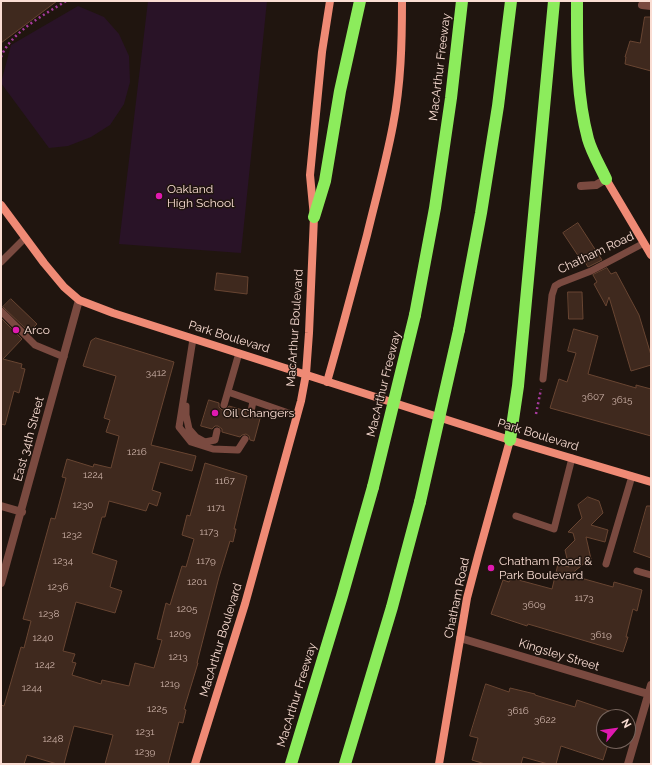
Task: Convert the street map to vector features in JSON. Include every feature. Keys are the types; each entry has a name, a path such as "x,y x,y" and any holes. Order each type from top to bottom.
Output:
{"highway":[{"path":"314,217 325,181 340,91 360,1"},
{"name":"MacArthur Freeway","path":"291,764 342,596 372,486 415,315 435,208 451,98 462,1"},
{"path":"345,764 392,607 420,502 459,330 483,205 498,106 511,1"},
{"path":"510,440 519,378 554,1"},
{"path":"577,1 578,79 582,109 589,141 606,179"}],"main road":[{"name":"MacArthur Boulevard","path":"195,764 246,604 297,416 306,374 314,217 310,175 322,52 330,1"},
{"path":"327,382 346,316 393,125 401,59 402,1"},
{"path":"606,179 651,255"},
{"name":"Park Boulevard","path":"1,206 64,287 79,300 113,313 327,382 510,440 651,482"},
{"name":"Chatham Road","path":"439,764 467,598 510,440"}],"street":[{"path":"642,5 651,6"},
{"path":"581,186 596,185 606,179"},
{"name":"East 34th Street","path":"1,583 22,512 79,300"},
{"path":"1,506 22,512"},
{"name":"Kingsley Street","path":"460,638 650,694"},
{"path":"628,764 650,694 651,685"}],"lane":[{"path":"1,262 25,238"},
{"name":"Chatham Road","path":"543,378 552,295 555,286 591,271 644,243"},
{"path":"1,311 35,345 64,357"},
{"path":"193,339 179,427 191,442 212,449 238,450 245,438"},
{"path":"224,405 240,353"},
{"path":"186,382 186,415 189,429 196,437 206,442 215,440 217,431"},
{"path":"228,392 297,416"},
{"path":"251,412 253,401"},
{"path":"516,516 554,529 572,458"},
{"path":"606,564 632,476"},
{"path":"637,570 651,575"}],"path":[{"path":"1,57 4,49 25,28 66,1"},
{"path":"536,414 543,378"}],"shaded area":[{"path":"148,1 267,1 241,253 119,244"},
{"path":"78,6 104,17 119,34 129,56 130,82 124,104 110,125 91,137 68,146 49,148 1,83 11,45"}],"building":[{"path":"1,1 57,1 1,43"},
{"path":"645,17 651,17 651,71 625,64 625,57 630,41 640,43"},
{"path":"578,223 602,260 588,267 583,259 581,260 563,233"},
{"path":"607,268 611,274 616,272 639,315 651,355 651,365 631,371 609,297 606,306 594,284 597,282 593,275"},
{"path":"217,273 248,277 247,294 215,290"},
{"path":"568,292 582,292 583,319 569,319"},
{"path":"11,299 37,324 29,332 3,307"},
{"path":"1,318 22,339 3,359 22,364 21,368 25,369 19,393 14,391 5,425 1,424"},
{"path":"574,329 598,336 588,374 636,388 636,385 651,389 651,436 550,408 559,379 567,382 576,353 568,351"},
{"path":"96,338 174,362 151,445 196,456 192,471 160,462 152,490 161,493 157,506 149,503 146,511 109,501 105,517 102,517 92,553 117,561 110,587 122,591 115,613 76,602 63,651 75,654 72,662 76,663 72,675 101,684 102,680 129,686 135,663 154,668 162,640 157,639 166,603 170,605 182,566 186,567 194,539 182,535 187,515 190,516 205,463 247,476 234,529 236,529 233,542 230,541 219,577 198,663 184,709 186,710 183,723 179,722 168,764 105,764 113,735 74,726 64,764 57,764 27,755 24,764 1,764 1,705 4,706 21,647 24,648 31,621 23,619 51,518 55,519 66,478 62,477 67,459 93,467 94,464 111,468 119,436 106,432 110,420 104,418 116,376 83,366 91,341"},
{"path":"209,400 219,403 219,407 222,410 226,410 229,406 246,411 246,414 250,417 253,417 256,414 261,415 254,441 250,440 249,436 246,434 240,437 222,432 222,429 218,426 215,426 212,429 201,426"},
{"path":"588,497 599,501 603,513 591,525 608,530 605,542 586,537 591,559 570,575 613,587 614,582 642,590 637,611 633,609 626,637 628,637 623,652 528,624 527,626 491,614 503,580 509,582 511,578 552,589 558,564 569,567 565,550 575,540 573,533 568,532 582,518 578,505"},
{"path":"647,506 651,506 651,558 634,552"},
{"path":"486,684 509,692 510,688 535,694 575,707 577,700 603,709 596,709 596,749 606,749 603,760 561,746 556,764 548,764 523,757 521,764 485,764 472,760 478,738 470,736"}],"place":[{"name":"Oakland High School","path":"159,196"},
{"name":"Arco","path":"16,330"},
{"name":"Oil Changers","path":"215,413"},
{"name":"Chatham Road & Park Boulevard","path":"491,568"}]}
